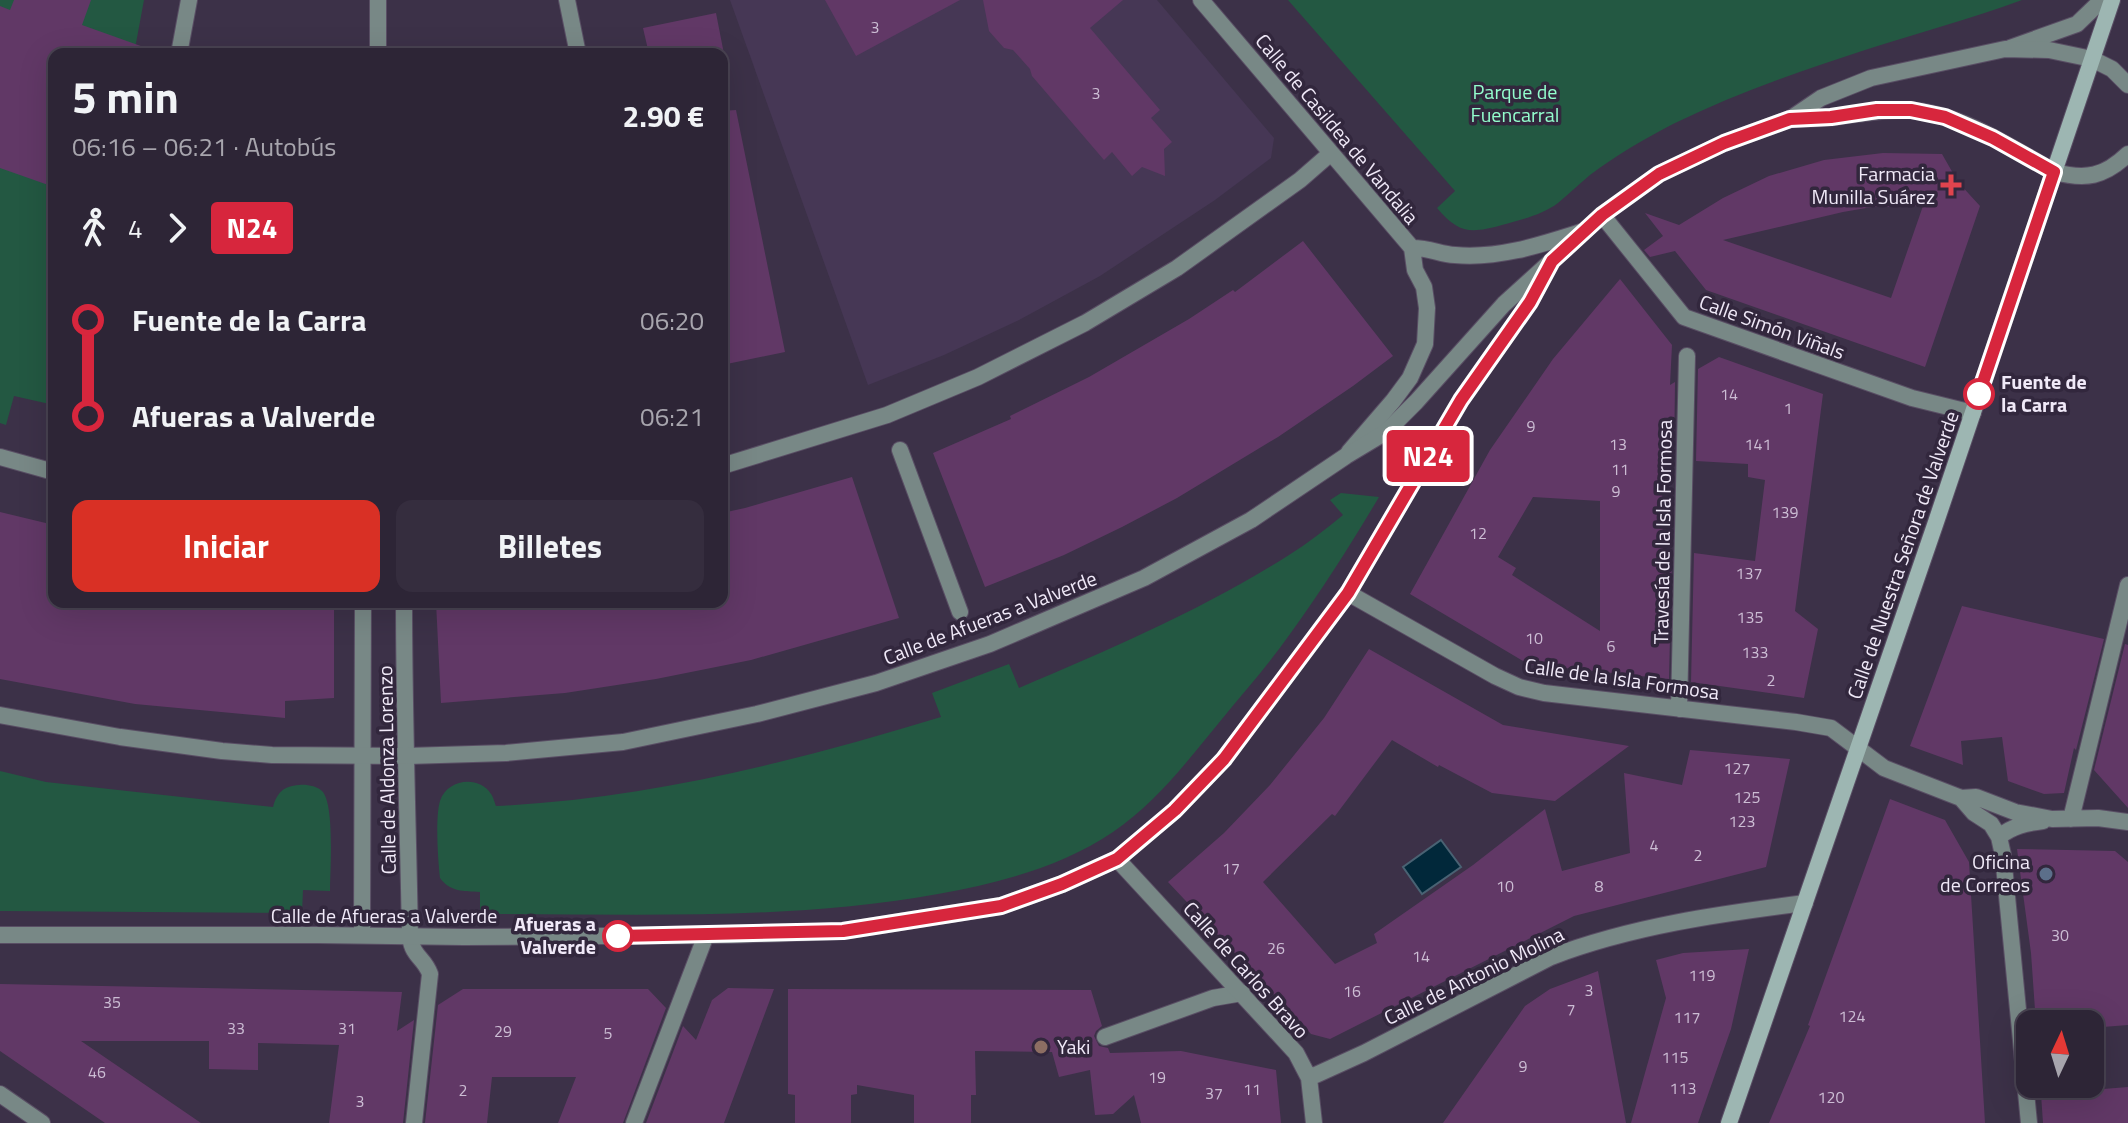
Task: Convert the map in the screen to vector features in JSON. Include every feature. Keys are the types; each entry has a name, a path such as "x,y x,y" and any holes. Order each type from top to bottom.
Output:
{"main road":[{"name":"Calle de Nuestra Señora de Valverde","path":"1729,1123 2112,0"}],"street":[{"path":"180,48 189,0"},
{"path":"378,0 378,48"},
{"path":"567,0 577,48"},
{"name":"Calle de Casildea de Vandalia","path":"1201,0 1412,248 1415,270 1424,287 1427,308 1425,344 1410,378 1346,456"},
{"path":"1790,119 1821,98 1871,78 2005,49 2077,24 2102,0"},
{"path":"2005,49 2049,50 2092,59 2112,69 2128,85"},
{"path":"1790,119 1877,110 1911,110 1945,117 2054,172 2074,177 2095,175 2114,168 2128,154"},
{"name":"Calle de Afueras a Valverde","path":"0,715 120,737 222,751 288,756 506,753 623,742 757,714 876,683 990,644 1144,578 1251,520 1386,432 1504,304 1602,215 1659,174 1724,143 1790,119"},
{"path":"728,465 887,415 978,377 1085,323 1177,268 1300,180 1331,153"},
{"name":"Calle Simón Viñals","path":"1602,215 1684,317 1912,398 1973,413"},
{"name":"Calle de Casildea de Vandalia","path":"1412,248 1428,248 1453,255 1497,254 1584,231"},
{"name":"Calle de Afueras a Valverde","path":"0,935 410,937 843,931 1001,906 1062,884 1117,859 1175,810 1224,759 1348,593 1461,400 1530,302 1552,261"},
{"name":"Travesía de la Isla Formosa","path":"1679,709 1687,356"},
{"path":"900,450 960,612"},
{"path":"0,457 48,470"},
{"path":"2071,819 2128,585"},
{"name":"Calle de la Isla Formosa","path":"1348,593 1481,669 1519,687 1544,693 1831,728 1884,768 1961,798"},
{"name":"Calle de Aldonza Lorenzo","path":"362,935 363,608"},
{"name":"Calle de Aldonza Lorenzo","path":"404,608 403,699 410,937"},
{"path":"1961,798 1976,797 2015,812 2052,819 2098,818 2128,822"},
{"path":"1961,798 1974,813 1991,824 1999,837 2003,855 2029,1123"},
{"path":"1999,837 2017,826 2052,819"},
{"name":"Calle de Carlos Bravo","path":"1117,859 1296,1053 1309,1078 1314,1123"},
{"name":"Calle de Antonio Molina","path":"1309,1078 1551,957 1578,947 1705,917 1805,903"},
{"path":"634,1123 706,935"},
{"path":"410,937 414,953 428,966 430,974 414,1123"},
{"path":"1105,1037 1213,998 1242,993"},
{"path":"0,1094 42,1123"}],"shaded area":[{"path":"730,0 1157,0 1274,138 1271,158 1215,200 1100,276 1019,320 944,355 868,385"}],"green space":[{"path":"0,0 144,0 135,48 48,48 48,404 14,396 6,425 0,423"},
{"name":"Parque de Fuencarral","path":"1288,0 2022,0 1816,66 1720,103 1630,148 1545,211 1502,225 1473,230 1458,227 1437,208 1455,191"},
{"path":"1341,493 1379,497 1325,584 1274,656 1158,794 1113,832 1051,864 984,885 881,903 710,914 480,914 480,892 453,888 440,878 438,808 444,794 456,784 479,784 491,794 496,806 609,795 777,763 941,717 932,693 1009,664 1019,688 1190,611 1257,575 1343,515 1330,500"},
{"path":"0,771 46,782 273,807 285,789 302,785 314,787 322,791 329,809 330,891 303,890 302,913 0,911"}],"water":[{"path":"1441,840 1461,867 1422,894 1403,867"}],"building":[{"path":"14,0 91,0 82,25 146,48 48,48 48,185 0,168 0,6 10,10"},
{"path":"825,0 960,0 856,56"},
{"path":"983,0 1123,0 1090,28 1160,110 1151,118 1172,142 1164,149 1165,176 1142,167 1132,176 1112,152 1104,160 1032,76 1030,69 989,31"},
{"path":"716,13 723,48 648,48 643,28"},
{"path":"736,110 785,352 728,364 728,111"},
{"path":"1883,153 1942,154 1958,182 1980,206 1925,367 1706,290 1675,251 1650,257 1644,250 1663,236 1645,213 1679,225 1723,198 1769,176 1824,160","holes":["1923,206 1891,298 1723,240 1872,207"]},
{"path":"1303,241 1393,356 1278,437 1177,498 1064,555 985,587 933,453 1011,419 1010,416 1089,377 1233,290 1235,292"},
{"path":"1620,279 1672,345 1670,385 1675,382 1674,460 1666,459 1662,482 1663,549 1672,550 1669,679 1528,664 1410,594 1490,450 1553,359","holes":["1533,497 1600,501 1600,631 1512,575 1516,568 1498,557"]},
{"path":"1719,357 1823,394 1795,611 1818,629 1804,698 1691,682 1694,553 1755,561 1765,480 1748,477 1748,464 1696,461 1698,369"},
{"path":"852,477 899,618 751,660 656,679 565,693 441,703 436,608 728,608 728,512"},
{"path":"0,512 48,524 48,608 334,608 334,698 285,701 285,718 135,704 0,679"},
{"path":"1962,606 2104,639 2064,793 2044,794 2008,781 2002,737 1961,741 1963,765 1910,746"},
{"path":"2125,644 2128,645 2128,808 2094,770"},
{"path":"1369,649 1503,725 1629,746 1555,801 1492,793 1392,740 1335,816 1332,814 1263,882 1335,964 1377,943 1374,934 1473,865 1545,809 1562,871 1630,853 1624,773 1682,785 1690,750 1790,759 1766,867 1574,916 1330,1039 1311,1034 1168,882 1224,833 1270,785 1324,718"},
{"path":"1890,799 1945,820 1969,862 1985,1123 1769,1123 1810,1026"},
{"path":"2017,849 2115,851 2128,862 2128,1025 2104,1027 2104,1010 2035,1010"},
{"path":"1749,949 1731,1029 1698,1123 1631,1123 1666,998 1656,960 1683,953"},
{"path":"1598,971 1626,1123 1443,1123 1525,1006 1550,989"},
{"path":"0,984 402,992 397,1031 414,1020 403,1123 329,1123 339,1045 258,1043 258,1070 209,1069 209,1041 81,1041 201,1123 105,1123 0,1051"},
{"path":"728,988 774,989 724,1123 646,1123 683,1026 696,1040 712,1000"},
{"path":"463,989 648,989 666,1008 623,1123 558,1123 576,1077 492,1077 487,1123 425,1123 438,1005"},
{"path":"788,989 1091,990 1102,1026 1094,1036 1099,1046 1108,1048 1110,1053 1181,1051 1276,1070 1281,1123 1141,1123 1134,1095 1113,1114 1095,1115 1090,1070 1059,1077 1052,1052 975,1051 976,1095 971,1095 971,1123 914,1123 914,1095 857,1085 857,1094 851,1095 851,1123 795,1123 795,1095 788,1094"},
{"path":"2128,1087 2128,1123 2043,1123 2041,1098 2104,1098 2104,1089"}],"bus line":[{"name":"N24","path":"618,936 843,931 1001,906 1062,884 1117,859 1175,810 1224,759 1348,593 1461,400 1530,302 1552,261 1602,215 1659,174 1724,143 1790,119 1877,110 1911,110 1945,117 1978,131 2054,172 1979,394"}],"place":[{"name":"Farmacia Munilla Suárez","path":"1951,185"},
{"name":"Fuente de la Carra","path":"1979,394"},
{"name":"Oficina de Correos","path":"2046,874"},
{"name":"Afueras a Valverde","path":"618,936"},
{"name":"Yaki","path":"1041,1047"}]}
